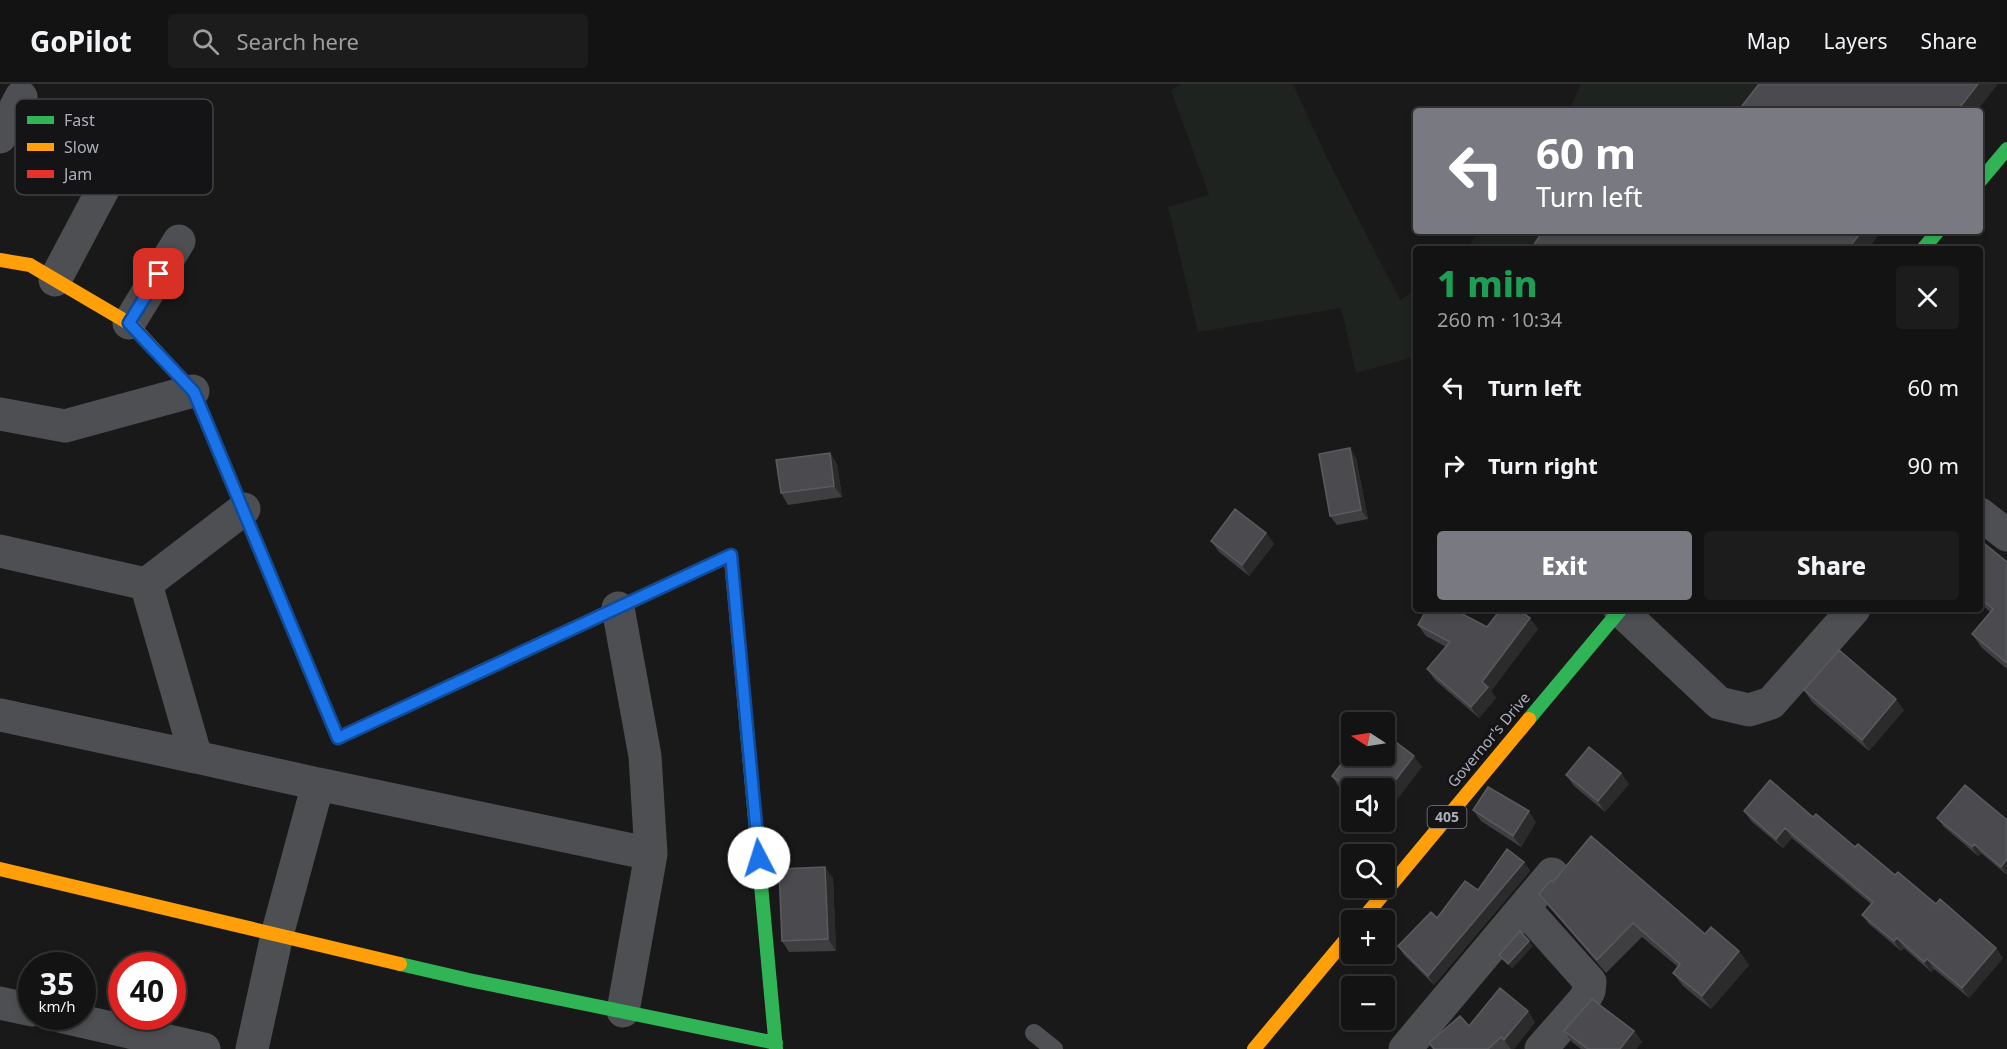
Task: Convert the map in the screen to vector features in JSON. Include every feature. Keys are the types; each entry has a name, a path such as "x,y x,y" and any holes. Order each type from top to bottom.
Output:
{"street":[{"path":"0,137 15,108"},
{"path":"1983,177 2007,149"},
{"path":"55,280 100,195"},
{"path":"1926,246 1936,234"},
{"path":"129,323 179,241"},
{"path":"0,260 30,265 129,323 193,391 338,738 731,555 776,1046 623,1011 469,980 0,869"},
{"path":"0,414 65,426 193,391"},
{"path":"146,584 244,509"},
{"path":"1983,516 2007,536"},
{"path":"0,551 146,584"},
{"path":"146,584 196,757"},
{"path":"618,608 645,756 651,854 623,1011"},
{"name":"Governor's Drive","path":"1369,910 1618,612"},
{"path":"1624,612 1719,703 1749,710 1771,703 1851,612"},
{"path":"0,715 651,854"},
{"path":"252,1049 278,935 318,784"},
{"path":"1405,1049 1552,874"},
{"path":"1524,908 1590,982 1589,991 1584,1000 1541,1049"},
{"path":"1254,1049 1341,945"},
{"path":"0,1003 18,1007"},
{"path":"96,1024 204,1049"}],"lane":[{"path":"1034,1033 1054,1049"}],"shaded area":[{"path":"1181,84 1293,84 1327,158 1400,300 1413,292 1413,357 1356,373 1341,308 1198,332 1168,207 1209,195 1171,90"},
{"path":"1581,84 1779,84 1760,108 1570,108"},
{"path":"1478,234 1560,234 1551,246 1468,246"}],"building":[{"path":"1759,84 1978,84 1959,108 1740,108"},
{"path":"1541,234 1860,234 1850,246 1533,246"},
{"path":"1350,448 1361,510 1330,516 1319,454"},
{"path":"830,453 834,486 781,493 776,460"},
{"path":"1235,509 1266,533 1242,565 1211,541"},
{"path":"1983,542 2007,562 2007,663 1972,634 1993,609 1983,601"},
{"path":"1425,612 1459,612 1487,627 1499,612 1522,612 1530,618 1482,682 1488,687 1471,707 1427,669 1450,642 1418,625"},
{"path":"1839,650 1896,699 1862,740 1804,690"},
{"path":"1395,741 1414,756 1395,781 1395,778 1341,778 1341,783 1332,776 1341,764 1395,766"},
{"path":"1589,747 1621,773 1598,801 1566,775"},
{"path":"1770,780 1813,817 1816,814 1855,847 1858,844 1895,875 1898,872 1936,904 1940,899 1996,948 1962,988 1927,959 1924,962 1897,938 1894,941 1862,915 1873,902 1785,828 1776,839 1744,811"},
{"path":"1965,785 2007,820 2007,859 2001,867 1974,844 1972,847 1937,818"},
{"path":"1488,787 1529,811 1513,836 1473,810"},
{"path":"1591,836 1705,934 1711,927 1739,951 1702,996 1673,973 1680,964 1633,923 1597,960 1539,894 1551,880 1553,882"},
{"path":"1507,849 1524,862 1428,976 1398,946 1431,912 1437,918 1465,881 1478,890"},
{"path":"825,867 828,939 782,941 779,869"},
{"path":"1520,931 1529,941 1508,964 1499,955"},
{"path":"1500,988 1528,1011 1504,1040 1501,1037 1488,1049 1434,1049 1429,1043 1460,1016 1469,1026"},
{"path":"1592,999 1634,1031 1620,1049 1588,1049 1564,1031"}],"traffic: fast":[{"path":"1983,177 2007,149"},
{"path":"1926,246 1936,234"},
{"path":"189,387 194,392 338,738 731,555 731,560"},
{"path":"1529,719 1618,612"},
{"path":"744,699 776,1049"},
{"path":"400,964 776,1043"}],"traffic: slow":[{"path":"0,260 30,265 132,325 189,387"},
{"path":"1370,910 1529,719"},
{"path":"0,869 400,964"},
{"path":"1254,1049 1341,945"}],"traffic: jam":[{"path":"731,560 744,699"}],"route":[{"path":"159,274 129,323 194,392 338,738 731,555 759,858"}]}
